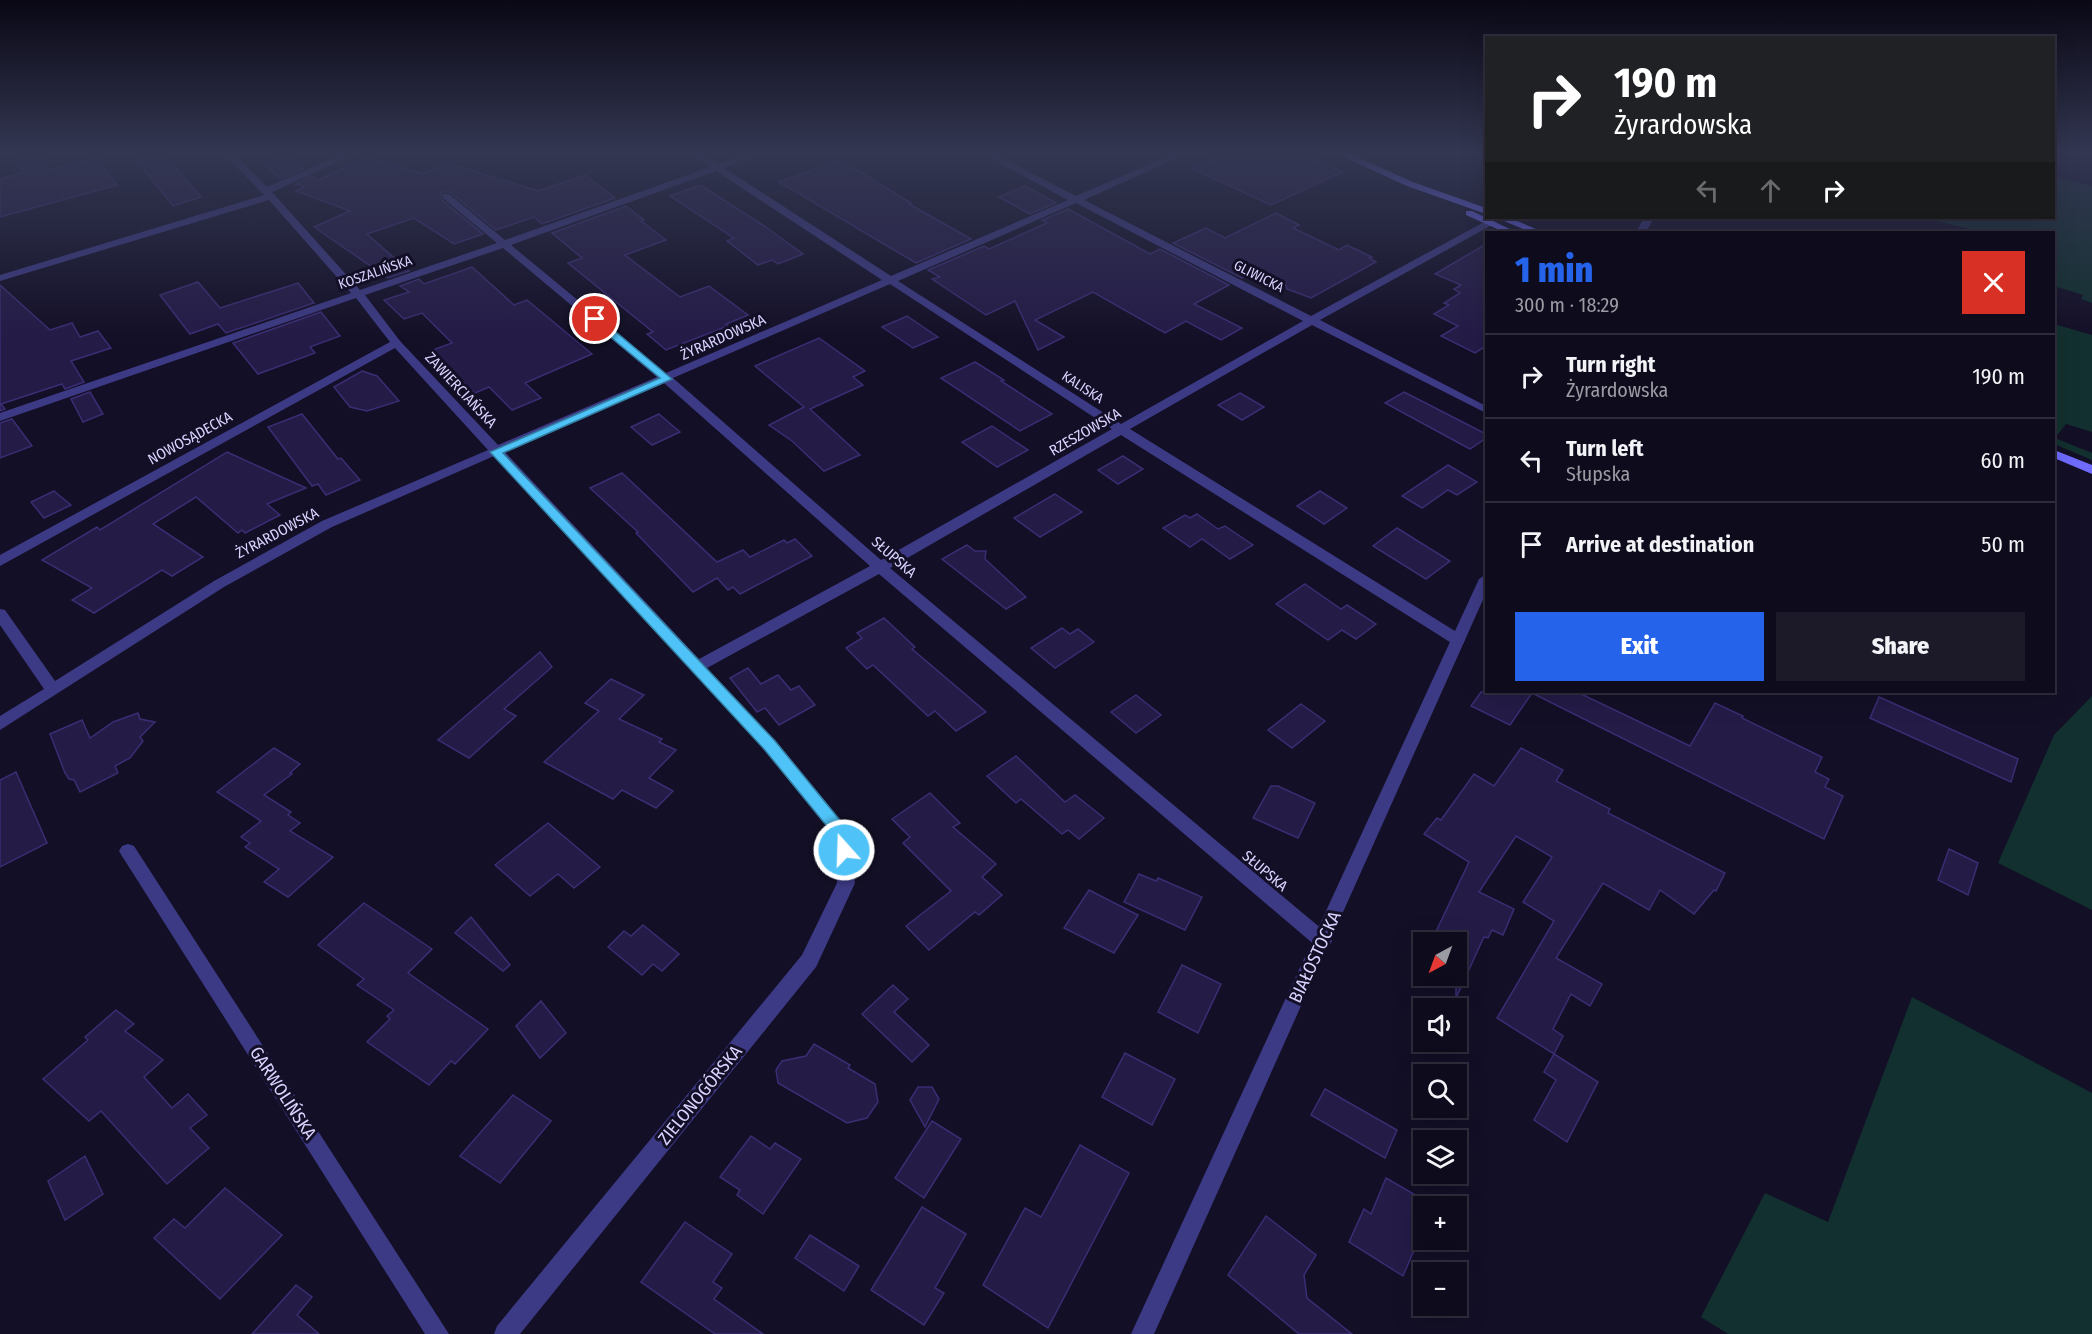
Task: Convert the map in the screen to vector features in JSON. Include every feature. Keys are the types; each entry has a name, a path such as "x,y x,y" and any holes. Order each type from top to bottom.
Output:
{"main road":[{"path":"1491,219 1509,231"},
{"path":"1505,219 1535,231"},
{"path":"2055,454 2092,470"}],"street":[{"path":"0,278 201,215"},
{"name":"ZAWIERCIAŃSKA","path":"288,215 359,293 396,344 770,745 842,834"},
{"name":"SŁUPSKA","path":"469,215 667,379 880,567 1323,941"},
{"name":"KOSZALIŃSKA","path":"0,417 584,215"},
{"name":"KALISKA","path":"789,215 1122,430 1458,640"},
{"name":"ŻYRARDOWSKA","path":"0,724 52,689 274,552 327,524 1042,215"},
{"name":"GLIWICKA","path":"1107,215 1485,409"},
{"name":"RZESZOWSKA","path":"696,668 1122,430 1485,219"},
{"name":"NOWOSĄDECKA","path":"0,561 396,344"},
{"name":"BIAŁOSTOCKA","path":"1142,1334 1485,581"},
{"path":"0,614 52,689"},
{"name":"ZIELONOGÓRSKA","path":"505,1334 809,961 846,883 842,834"},
{"name":"GARWOLIŃSKA","path":"129,851 438,1334"}],"green space":[{"path":"2055,215 2092,215 2092,303 2081,299 2083,295 2055,286 2055,231 1976,231 1931,219 2055,219"},
{"path":"2055,324 2092,335 2092,432 2066,424 2055,438"},
{"path":"2055,438 2092,453 2092,460 2055,444"},
{"path":"2092,696 2092,910 1998,863 2054,735"},
{"path":"1912,997 2092,1093 2092,1334 1728,1334 1701,1317 1765,1193 1828,1222"}],"building":[{"path":"340,215 460,215 483,234 454,244 414,218 367,234 409,271 388,278 314,227"},
{"path":"478,215 567,215 542,224 534,217 496,230"},
{"path":"601,215 638,215 644,220 641,221 666,240 625,255 680,297 709,286 748,315 726,324 728,326 666,350 647,334 653,332 568,263 582,258 552,233"},
{"path":"699,215 748,215 803,254 778,264 772,260 758,265 727,241 734,238"},
{"path":"835,215 929,215 971,239 916,263"},
{"path":"1053,215 1079,215 1150,254 1160,249 1229,285 1194,304 1242,328 1221,340 1186,321 1165,333 1093,292 1035,320 1064,337 1038,350 1015,301 986,315 932,279 940,277 928,270 984,246 989,249 1047,223 1042,220"},
{"path":"1271,215 1280,215 1299,225 1293,228 1339,250 1347,245 1372,257 1369,258 1376,262 1311,298 1287,289 1284,281 1270,280 1254,272 1242,278 1173,243 1206,228 1225,238"},
{"path":"1485,245 1485,347 1475,353 1441,336 1458,326 1434,314 1449,305 1444,303 1460,293 1454,289 1461,285 1435,274"},
{"path":"472,267 514,305 527,300 592,354 525,383 541,398 512,410 489,387 475,393 430,351 452,343 422,313 404,319 384,300 409,292 400,286 419,279 424,284"},
{"path":"198,282 220,308 298,283 314,303 226,333 218,324 190,334 160,295"},
{"path":"0,285 50,330 72,323 80,337 98,331 111,348 71,361 84,382 65,389 62,384 1,404 5,409 0,411"},
{"path":"321,312 340,336 310,347 315,353 258,374 233,343"},
{"path":"907,316 938,337 913,348 882,327"},
{"path":"819,338 865,371 853,377 863,385 810,409 860,455 824,471 792,441 769,425 804,407 755,366"},
{"path":"975,362 1052,414 1020,431 941,378"},
{"path":"362,371 377,376 399,401 367,411 350,407 334,387"},
{"path":"90,392 103,414 83,422 71,399"},
{"path":"1404,392 1485,433 1485,439 1470,449 1385,403"},
{"path":"1240,393 1264,407 1242,420 1218,405"},
{"path":"302,414 338,459 341,458 360,480 326,495 318,484 312,486 268,427"},
{"path":"659,414 680,432 652,445 631,427"},
{"path":"12,419 32,446 0,458 0,423"},
{"path":"992,426 1028,450 997,467 962,442"},
{"path":"227,452 306,488 267,504 280,515 245,533 242,530 238,533 196,497 153,524 203,557 172,576 162,570 94,613 72,600 92,588 42,560 97,527 100,530"},
{"path":"1123,456 1143,469 1118,484 1098,470"},
{"path":"1448,465 1477,482 1457,495 1448,490 1422,508 1402,496"},
{"path":"622,473 717,562 743,550 750,557 784,540 787,543 795,539 812,556 740,594 733,587 728,590 717,578 693,592 636,533 638,532 590,488"},
{"path":"54,491 71,505 44,518 31,502"},
{"path":"1320,491 1347,508 1324,524 1297,506"},
{"path":"1055,494 1082,512 1040,537 1014,518"},
{"path":"1197,514 1218,529 1225,526 1253,545 1230,559 1202,539 1190,547 1163,528 1185,515 1190,518"},
{"path":"1397,528 1450,561 1426,579 1373,546"},
{"path":"967,545 975,551 986,551 985,559 1026,597 1006,609 942,559"},
{"path":"1305,584 1341,609 1347,605 1376,624 1356,639 1342,630 1328,640 1276,604"},
{"path":"884,618 915,647 912,649 986,712 956,731 935,711 928,716 873,665 867,669 846,648 862,638 857,633"},
{"path":"1062,628 1070,634 1078,629 1094,642 1055,668 1031,648"},
{"path":"540,652 552,667 504,709 516,716 469,758 438,740"},
{"path":"748,668 761,684 778,675 791,690 799,686 815,705 779,725 765,708 757,712 730,678"},
{"path":"611,679 644,695 619,719 662,739 659,742 676,750 649,778 673,791 656,808 622,790 613,799 544,762 599,711 585,703"},
{"path":"1481,692 1532,693 1510,725 1471,706"},
{"path":"1532,693 1579,693 1690,746 1715,703 1743,716 1742,718 1822,757 1815,772 1829,779 1825,787 1843,796 1824,839"},
{"path":"1136,695 1161,715 1136,733 1111,712"},
{"path":"1879,697 2018,759 2011,782 1870,718"},
{"path":"1301,704 1325,721 1292,748 1268,730"},
{"path":"138,713 140,719 155,722 140,737 143,741 130,758 115,766 118,773 80,792 74,780 69,779 65,773 50,734 82,720 90,738 113,722"},
{"path":"274,748 300,764 290,773 292,774 264,795 291,812 288,815 300,823 290,831 333,857 288,897 264,882 279,869 245,847 250,843 241,837 261,821 217,792"},
{"path":"1521,748 1563,770 1556,781 1610,809 1608,813 1725,873 1716,891 1714,890 1694,914 1660,890 1649,910 1603,883 1556,958 1602,984 1590,1006 1571,994 1553,1029 1563,1036 1554,1054 1497,1018 1554,921 1523,902 1552,857 1516,836 1479,892 1514,909 1503,935 1492,930 1488,938 1484,937 1467,974 1467,932 1436,932 1469,862 1424,834 1437,818 1441,820 1474,774 1494,786"},
{"path":"1016,756 1065,802 1075,795 1104,818 1079,839 1068,830 1062,834 1021,799 1016,803 987,776"},
{"path":"16,772 47,843 0,867 0,780"},
{"path":"1271,786 1278,786 1315,803 1298,838 1253,818"},
{"path":"930,793 960,823 953,827 996,864 982,877 1002,895 979,915 975,912 929,950 906,926 951,891 903,843 910,837 892,819"},
{"path":"548,823 600,867 574,888 558,874 530,896 495,865"},
{"path":"1949,849 1978,863 1968,895 1938,880"},
{"path":"1139,874 1156,881 1158,878 1202,897 1185,930 1124,902"},
{"path":"1089,890 1138,915 1114,953 1064,928"},
{"path":"364,903 432,949 408,973 488,1029 455,1064 451,1061 429,1085 367,1042 390,1019 387,1016 394,1010 357,985 364,979 318,945"},
{"path":"471,917 510,965 503,971 455,933"},
{"path":"643,925 679,954 662,971 653,964 642,975 608,947 624,931 631,936"},
{"path":"1182,965 1221,984 1198,1033 1158,1012"},
{"path":"893,985 908,999 894,1012 929,1045 912,1062 862,1014"},
{"path":"1456,986 1462,986 1456,998"},
{"path":"541,1001 566,1033 540,1058 516,1026"},
{"path":"116,1010 134,1024 125,1031 163,1060 144,1077 172,1108 188,1094 207,1115 190,1128 209,1148 167,1184 101,1111 89,1121 43,1079 88,1040 85,1037"},
{"path":"814,1044 850,1065 848,1068 875,1084 878,1102 867,1118 847,1123 778,1083 776,1070 782,1061 806,1056"},
{"path":"1125,1053 1175,1079 1152,1125 1102,1097"},
{"path":"1554,1054 1598,1082 1567,1142 1534,1120 1556,1080 1544,1072"},
{"path":"918,1087 932,1087 939,1099 925,1127 910,1100"},
{"path":"1325,1089 1397,1130 1385,1158 1311,1115"},
{"path":"513,1095 551,1121 500,1183 460,1156"},
{"path":"932,1121 961,1139 924,1198 895,1178"},
{"path":"751,1136 770,1149 775,1143 801,1159 763,1214 737,1195 740,1190 720,1177"},
{"path":"1080,1145 1129,1173 1048,1328 983,1285 1025,1208 1041,1217"},
{"path":"85,1156 103,1194 65,1220 48,1181"},
{"path":"1386,1178 1417,1196 1413,1196 1414,1250 1403,1276 1349,1242 1364,1209 1371,1214"},
{"path":"225,1188 282,1235 220,1299 154,1238 174,1219 185,1228"},
{"path":"922,1207 966,1234 935,1288 944,1293 924,1325 871,1290"},
{"path":"1266,1216 1316,1255 1304,1275 1307,1298 1352,1334 1299,1334 1228,1275"},
{"path":"685,1222 732,1254 713,1282 722,1288 714,1299 763,1334 715,1334 641,1282"},
{"path":"810,1235 859,1266 844,1291 795,1258"},
{"path":"296,1285 312,1297 297,1315 319,1334 252,1334"}],"route":[{"path":"595,319 667,379 495,452 770,745 842,834 844,850"}]}
